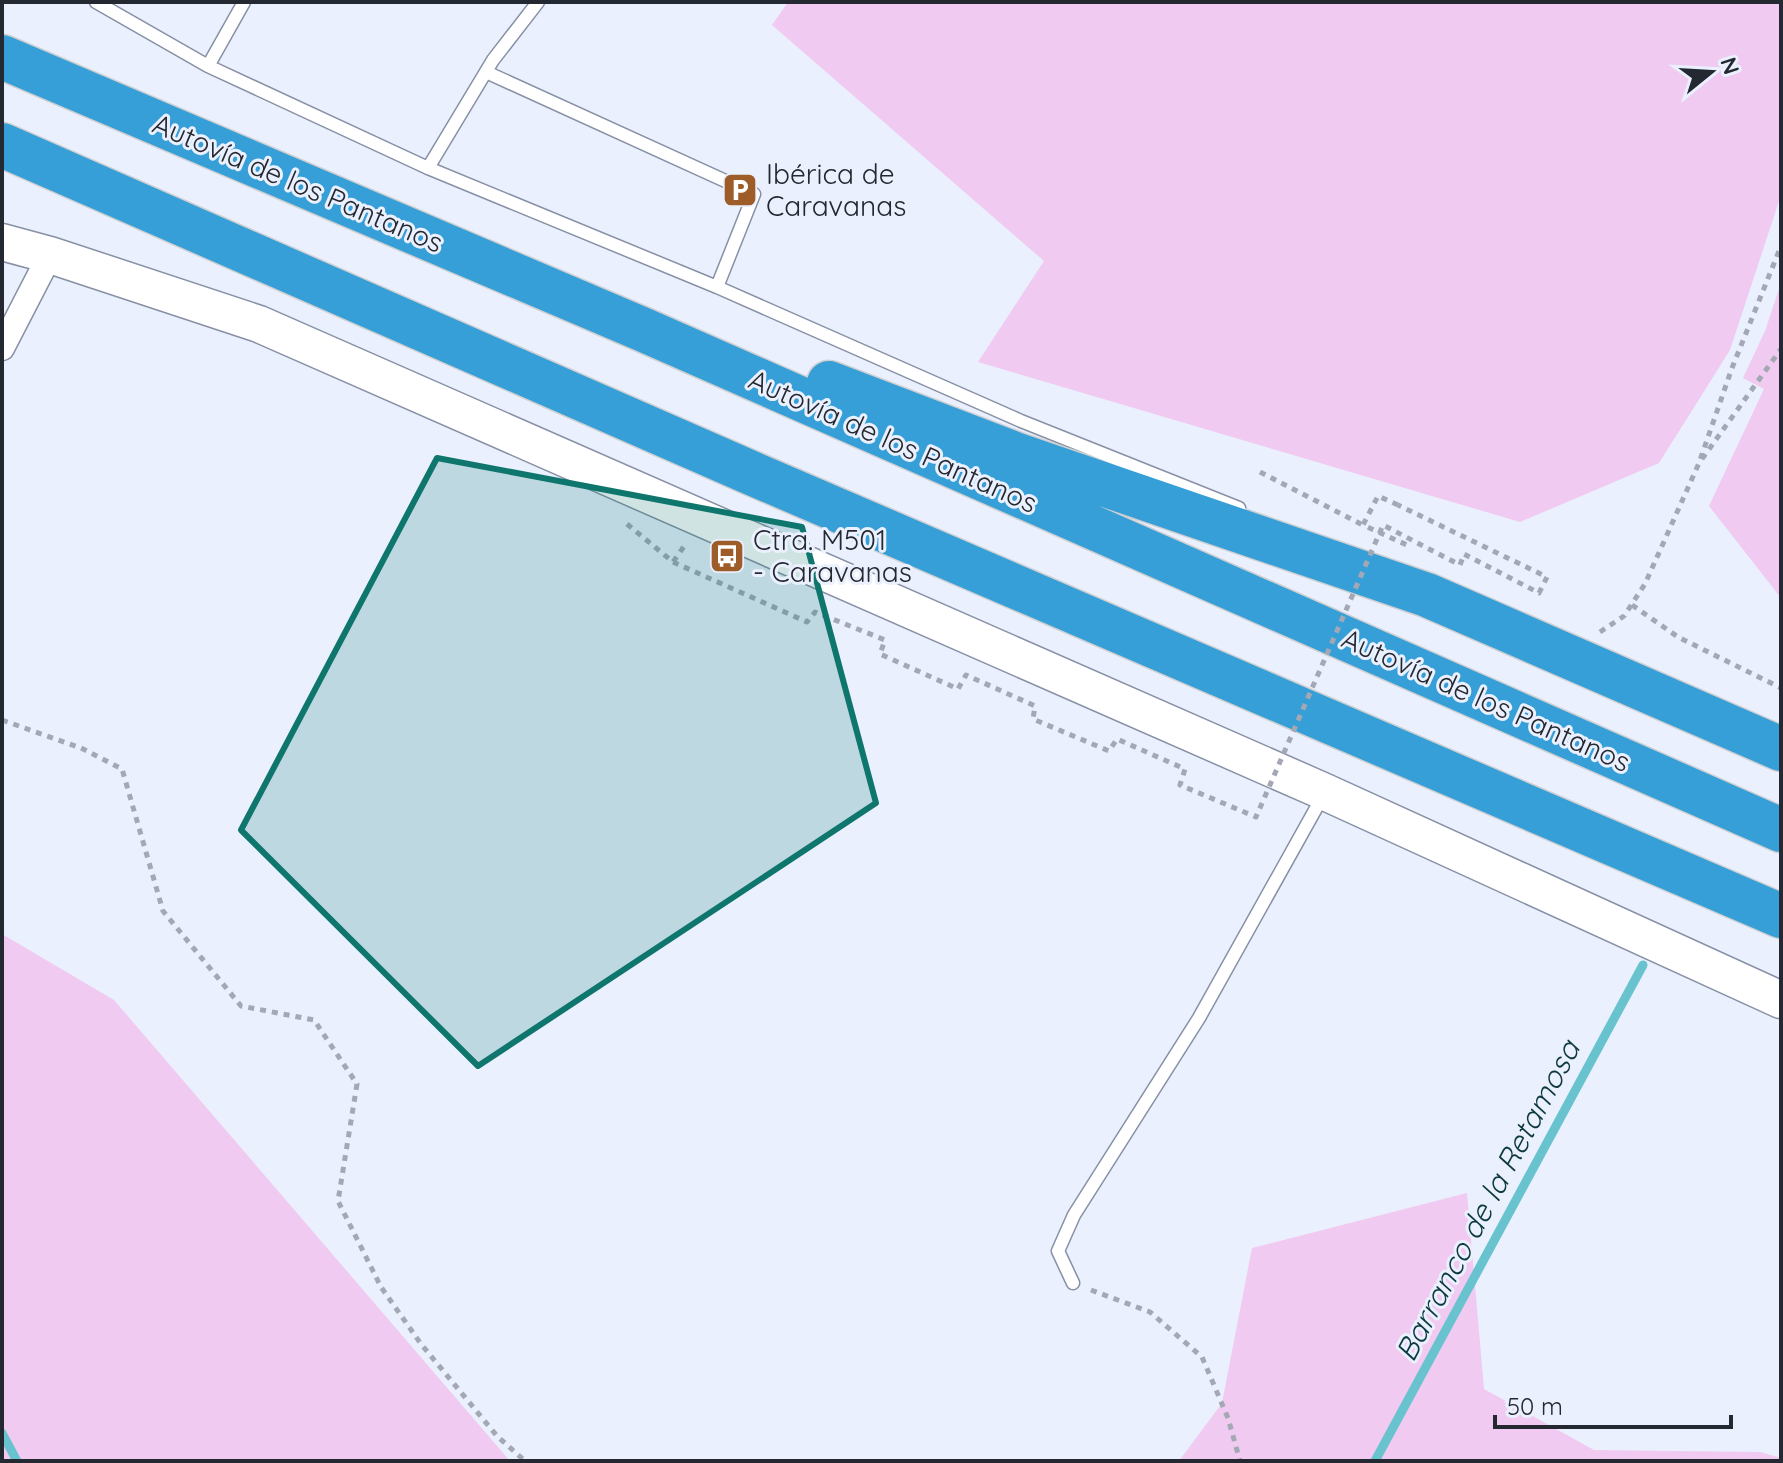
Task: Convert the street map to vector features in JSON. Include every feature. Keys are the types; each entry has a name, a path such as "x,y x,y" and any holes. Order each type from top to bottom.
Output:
{"highway":[{"name":"Autovía de los Pantanos","path":"2,57 644,330 1781,830"},
{"path":"2,145 734,465 1781,916"},
{"path":"644,330 699,333 1015,454 1427,595 1781,749"}],"street":[{"path":"2,242 259,324 1325,792 1781,1000"},
{"path":"2,348 50,255"}],"lane":[{"path":"96,2 208,66 428,168 717,287 1021,421 1252,513"},
{"path":"208,66 244,2"},
{"path":"428,168 486,72 538,2"},
{"path":"486,72 754,194 717,287"},
{"path":"1337,549 1427,595"},
{"path":"1073,1283 1058,1251 1074,1215 1199,1018 1325,792"}],"path":[{"path":"1597,634 1624,616 1645,584 1699,463 1732,368 1781,246"},
{"path":"1699,463 1781,349"},
{"path":"1260,472 1363,525"},
{"path":"673,562 807,622 815,612 885,640 880,654 958,689 966,675 1035,706 1033,719 1109,751 1117,739 1185,769 1180,785 1256,817 1383,525 1460,565 1464,554 1539,593 1547,577 1398,505"},
{"path":"1632,605 1678,637 1781,688"},
{"path":"2,720 81,748 122,769 163,911 241,1006 314,1020 357,1084 338,1201 381,1287 421,1344 497,1436 525,1461"},
{"path":"1073,1283 1150,1312 1202,1357 1228,1418 1240,1461"}],"highlighted area":[{"path":"437,458 802,527 876,803 478,1066 241,830"}],"shaded area":[{"path":"788,2 1781,2 1781,195 1730,350 1659,463 1520,522 978,362 1044,261 772,25"},
{"path":"1781,283 1781,598 1709,506 1764,389 1743,378 1765,331"},
{"path":"2,934 114,1000 510,1461 2,1461"},
{"path":"1467,1193 1484,1389 1594,1450 1760,1452 1781,1458 1781,1461 1179,1461 1222,1403 1252,1248"}],"waterway":[{"name":"Barranco de la Retamosa","path":"1375,1461 1643,965"},
{"path":"2,1433 17,1461"}],"place":[{"name":"Ibérica de Caravanas","path":"740,190"},
{"name":"Ctra. M501 - Caravanas","path":"727,556"}]}
